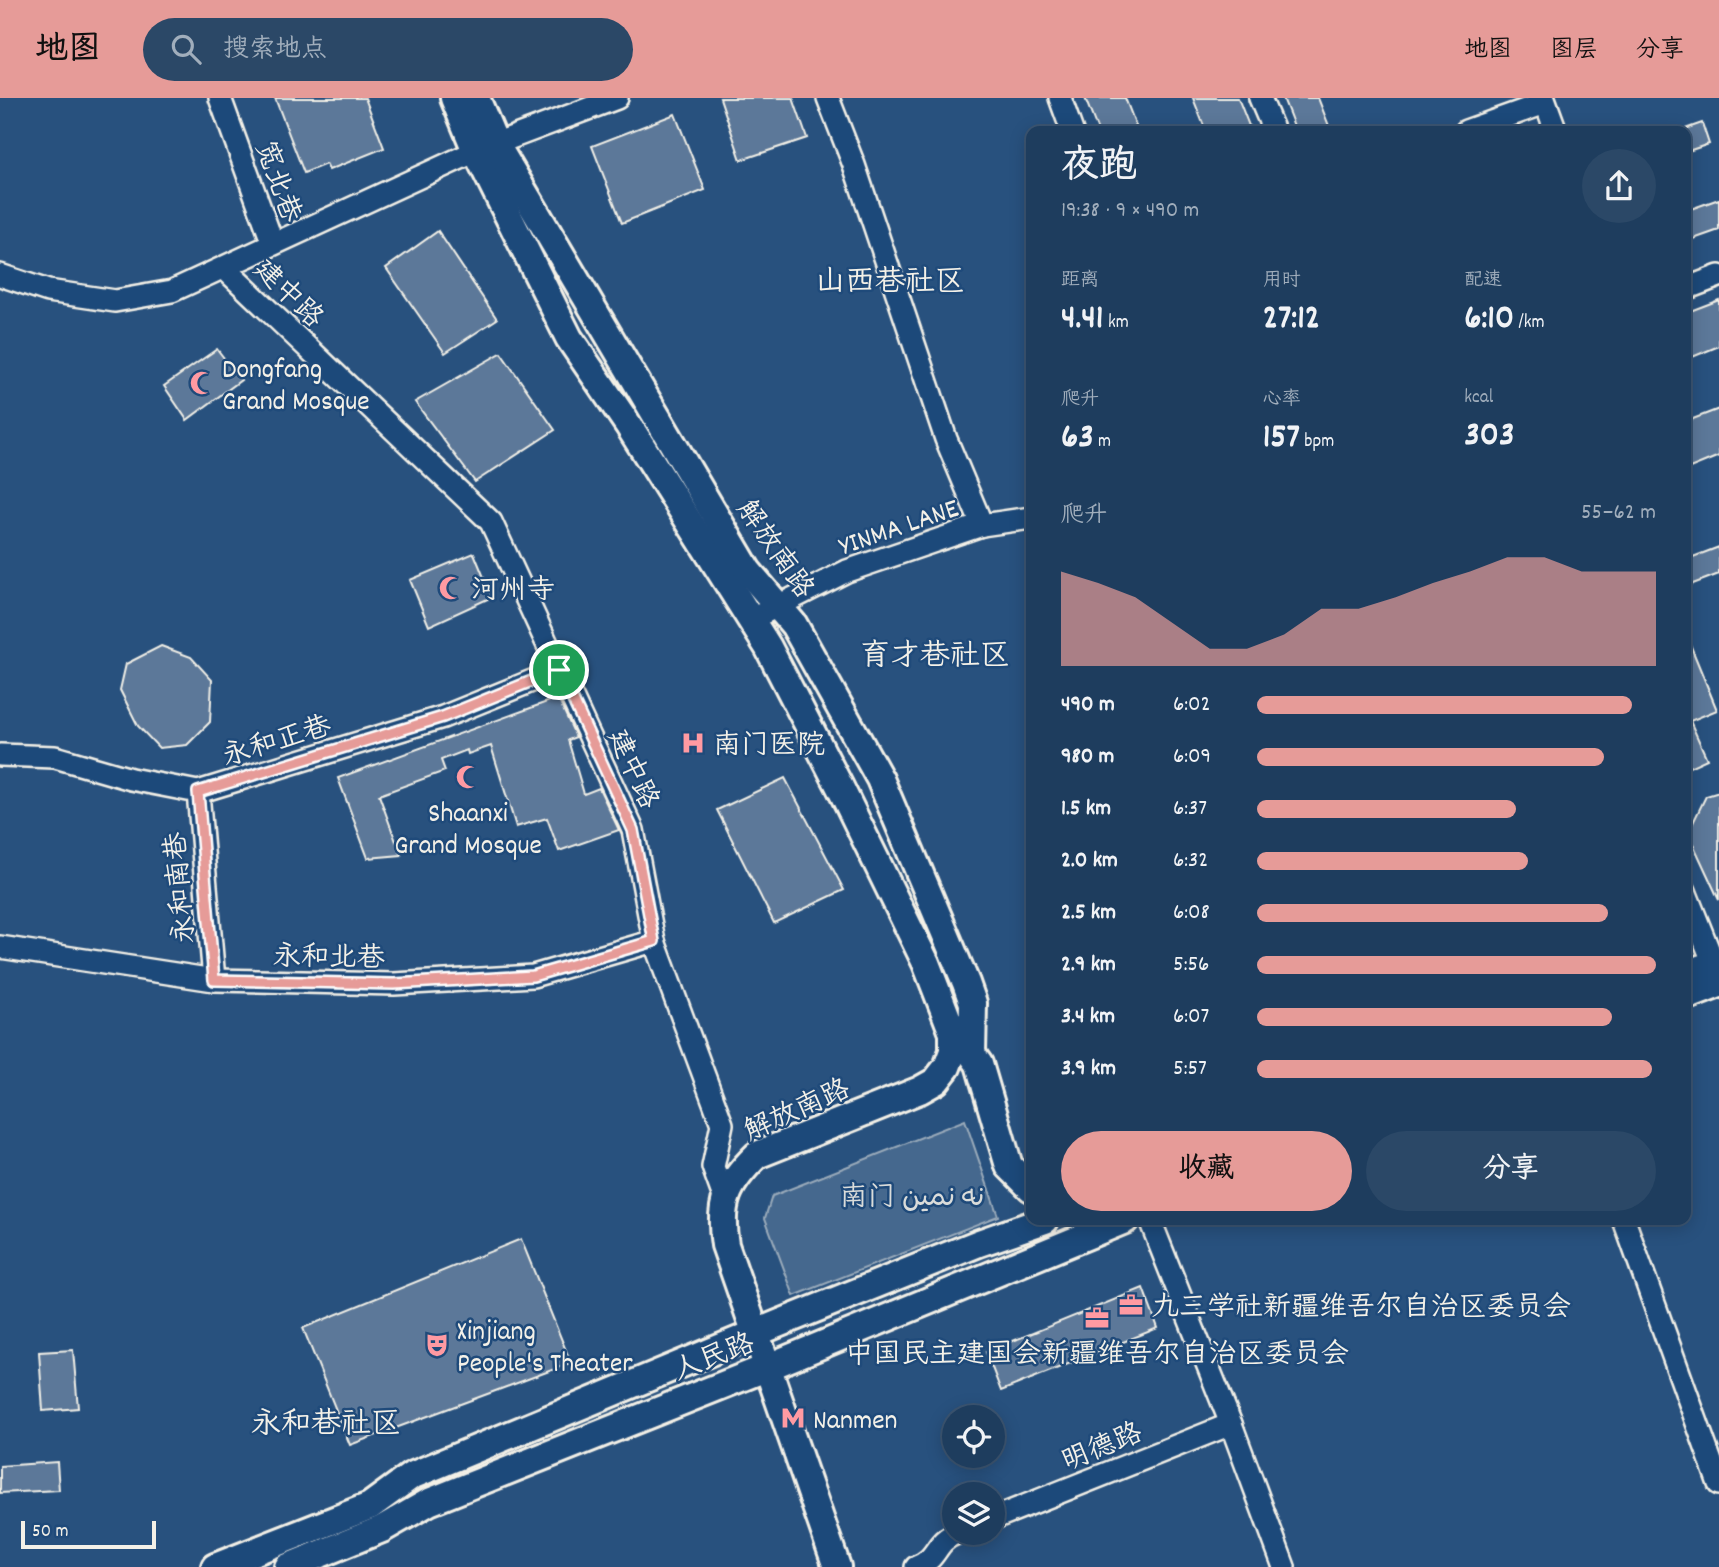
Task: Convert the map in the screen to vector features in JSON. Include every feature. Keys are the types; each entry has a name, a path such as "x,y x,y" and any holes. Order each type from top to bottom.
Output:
{"main road":[{"name":"解放南路","path":"454,98 741,559 794,625 880,779 967,984 972,1003 972,1055"},
{"name":"解放南路","path":"476,98 485,147 569,338 629,426 768,647 926,963 953,1033 953,1051 947,1067 936,1081 920,1090 757,1155 737,1175 725,1200 722,1228 725,1245 837,1567"},
{"path":"1691,973 1717,970"},
{"path":"1691,992 1717,970"},
{"name":"解放南路","path":"947,1017 979,1064 1009,1166 1026,1183"},
{"path":"920,1090 951,1075 972,1055"},
{"name":"人民路","path":"215,1567 370,1506 411,1476 979,1243 1031,1225"},
{"name":"人民路","path":"288,1567 382,1529 429,1502 768,1367 1113,1225"}],"street":[{"name":"宽北巷","path":"220,98 273,244"},
{"path":"0,275 48,291 115,301 172,291 485,147 617,98"},
{"path":"828,98 854,165 946,439 982,526"},
{"path":"1060,98 1070,126"},
{"path":"1260,98 1272,126"},
{"path":"1478,126 1545,100 1554,126"},
{"name":"建中路","path":"224,268 491,522 633,830 654,941 722,1124 713,1167 725,1200"},
{"path":"1691,287 1719,276"},
{"name":"YINMA LANE","path":"750,620 847,570 982,526 1026,519"},
{"name":"永和正巷","path":"0,755 55,757 131,779 198,792 443,717 559,670"},
{"name":"永和南巷","path":"198,792 214,980"},
{"path":"1691,906 1717,970"},
{"name":"永和北巷","path":"0,947 214,980 394,984 533,976 654,941"},
{"path":"1152,1225 1284,1567"},
{"path":"1626,1225 1719,1484"},
{"name":"明德路","path":"1005,1514 1231,1424"},
{"path":"916,1567 928,1562 942,1541"}],"green space":[{"name":"南门 نە نمين","path":"965,1120 998,1216 794,1296 765,1218 772,1196"}],"building":[{"path":"275,98 365,98 384,148 329,170 326,164 304,173"},
{"path":"720,98 793,98 807,138 741,160"},
{"path":"1085,98 1125,98 1136,126 1096,126"},
{"path":"1193,98 1238,98 1249,126 1204,126"},
{"path":"1283,98 1318,98 1329,126 1294,126"},
{"path":"675,114 705,190 622,223 592,146"},
{"path":"1702,123 1709,144 1691,150 1691,127"},
{"path":"1719,199 1719,230 1691,240 1691,209"},
{"path":"438,231 497,319 445,353 386,268"},
{"path":"1719,300 1719,346 1691,358 1691,311"},
{"name":"Dongfang Grand Mosque","path":"217,349 241,380 187,420 164,386"},
{"path":"501,353 555,430 475,482 415,402"},
{"path":"1719,409 1719,456 1691,468 1691,420"},
{"path":"1719,547 1719,574 1691,585 1691,558"},
{"name":"河州寺","path":"474,553 492,597 429,626 410,580"},
{"path":"161,646 191,657 212,680 210,722 187,745 159,748 138,726 120,690 126,664"},
{"path":"1691,647 1717,710 1691,721"},
{"path":"558,698 576,737 568,740 584,794 599,788 619,830 559,851 547,818 516,827 491,746 468,754 467,750 441,760 445,771 379,795 401,855 368,858 338,778"},
{"path":"1691,723 1707,759 1691,766"},
{"path":"785,778 844,890 774,923 717,810"},
{"path":"1719,792 1719,900 1691,839 1691,827 1706,796"},
{"name":"Xinjiang People's Theater","path":"521,1239 571,1363 350,1445 303,1328"},
{"path":"1143,1288 1158,1328 1001,1391 986,1352"},
{"path":"73,1350 78,1408 43,1411 39,1352"},
{"path":"57,1462 59,1490 0,1493 0,1466"}],"place":[{"name":"Dongfang Grand Mosque","path":"202,383"},
{"name":"河州寺","path":"451,588"},
{"name":"南门医院","path":"693,743"},
{"name":"Shaanxi Grand Mosque","path":"468,777"},
{"name":"九三学社新疆维吾尔自治区委员会","path":"1131,1305"},
{"name":"中国民主建国会新疆维吾尔自治区委员会","path":"1097,1318"},
{"name":"Xinjiang People's Theater","path":"437,1345"},
{"name":"Nanmen","path":"793,1418"}],"district":[{"name":"山西巷社区","path":"890,280"},
{"name":"育才巷社区","path":"935,654"},
{"name":"永和巷社区","path":"326,1422"}],"route":[{"path":"559,670 633,830 654,941 533,976 394,984 214,980 198,792 443,717 559,670"}]}
